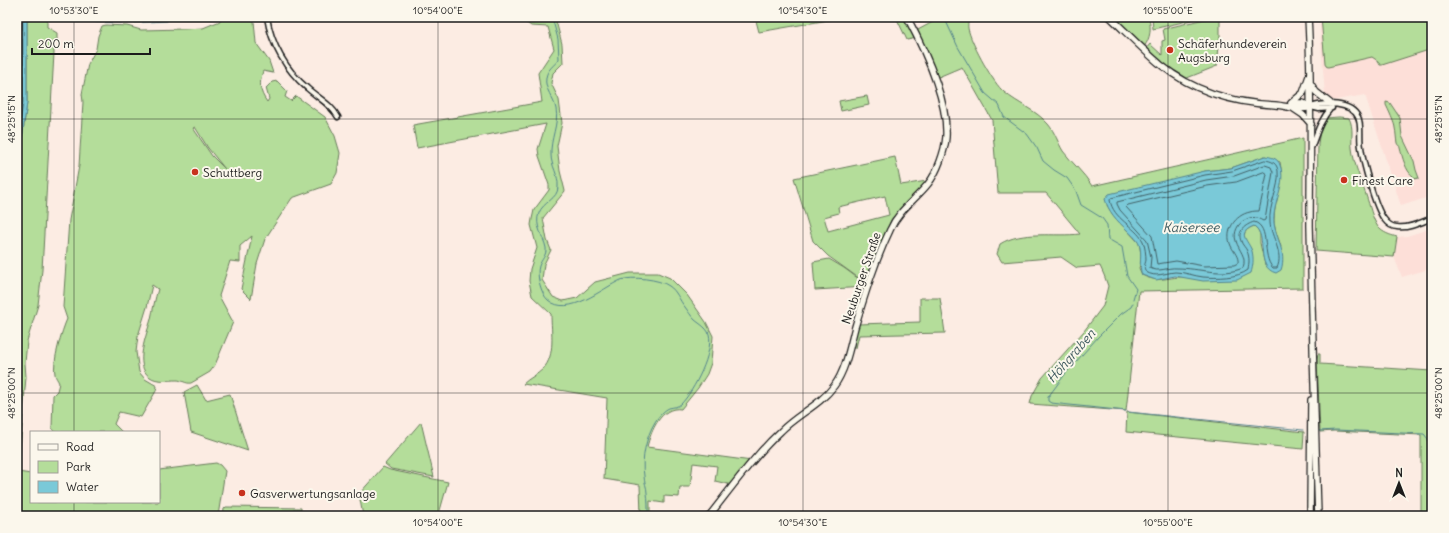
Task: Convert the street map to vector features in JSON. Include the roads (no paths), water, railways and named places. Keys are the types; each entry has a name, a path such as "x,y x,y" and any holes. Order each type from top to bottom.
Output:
{"main road":[{"name":"Neuburger Straße","path":"709,516 769,442 787,425 816,405 835,385 844,366 868,286 890,230 895,220 928,184 935,173 946,137 945,121 936,81 907,17"},
{"path":"1110,17 1162,66 1186,82 1228,98 1292,106 1304,109 1311,106"},
{"path":"1308,17 1311,106 1310,222 1318,516"},
{"path":"1292,106 1303,93 1310,72"},
{"path":"1310,84 1331,106"},
{"path":"1292,106 1303,115 1311,125"},
{"path":"1310,516 1310,431 1313,362"}],"street":[{"path":"267,17 269,31 275,47 288,68 306,88 332,107 338,117"},
{"path":"1311,106 1319,104 1331,106 1338,105 1352,109 1359,117 1360,145 1363,160 1380,212 1385,220 1397,228 1407,227 1432,218"},
{"path":"1311,146 1318,128 1331,106"}],"water":[{"path":"17,17 27,17 27,103 17,173"},
{"name":"Kaisersee","path":"1265,156 1274,158 1278,161 1282,172 1281,186 1274,216 1275,229 1283,258 1281,270 1276,273 1269,270 1265,265 1261,237 1254,226 1244,234 1253,254 1251,273 1237,280 1203,281 1175,276 1156,280 1142,275 1140,267 1141,252 1139,244 1113,216 1105,199 1109,194 1205,171 1231,168"}],"waterway":[{"path":"69,17 97,22 128,23 167,21"},
{"path":"522,17 530,21 553,21 558,39 559,59 548,72 546,78 546,86 553,101 557,115 551,155 558,187 556,195 541,209 538,218 538,227 546,248 546,253 538,270 541,289 545,297 556,305 566,306 585,300 621,280 631,278 659,282 674,290 692,317 705,328 709,334 710,342 706,361 692,390 680,405 667,409 659,416 647,441 643,469 647,491 648,516"},
{"name":"Höhgraben","path":"944,17 958,47 985,93 999,105 1004,117 1027,134 1037,148 1043,161 1067,178 1076,191 1081,205 1102,218 1107,225 1108,239 1122,247 1127,276 1136,289 1133,299"},
{"name":"Höhgraben","path":"1126,411 1051,403 1048,401 1048,397 1066,373 1098,337 1121,314 1131,307 1133,303"},
{"name":"Höhgraben","path":"1128,412 1303,430"},
{"name":"Höhgraben","path":"1319,431 1336,430 1424,434 1428,439 1429,448"}],"place":[{"name":"Schäferhundeverein Augsburg","path":"1170,50"},
{"name":"Schuttberg","path":"195,172"},
{"name":"Finest Care","path":"1344,180"},
{"name":"Gasverwertungsanlage","path":"242,493"}]}
